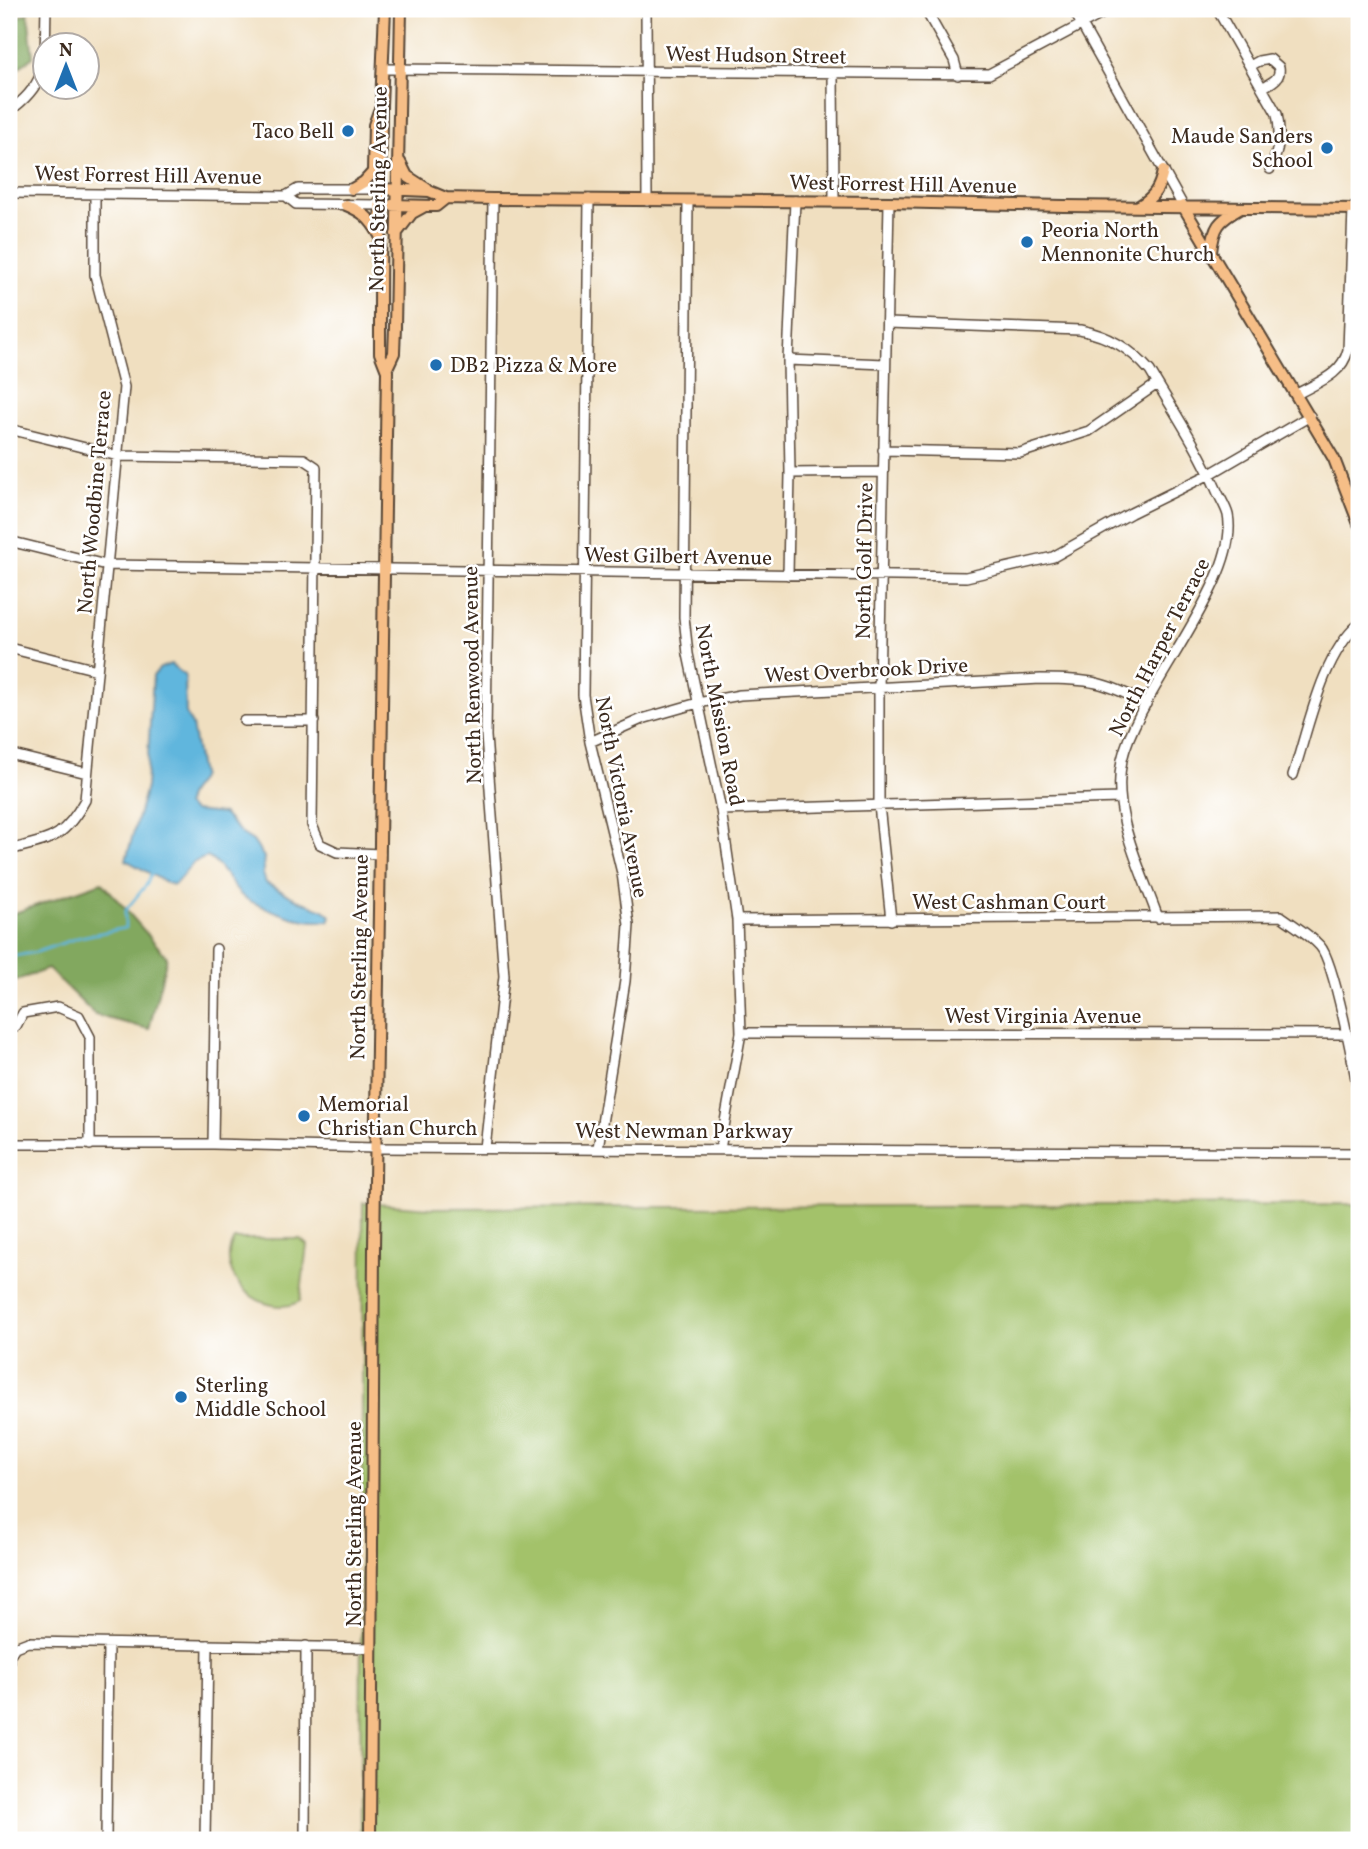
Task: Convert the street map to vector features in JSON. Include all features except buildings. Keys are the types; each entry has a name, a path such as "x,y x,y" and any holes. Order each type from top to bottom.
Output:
{"main road":[{"name":"North Sterling Avenue","path":"385,9 380,352 387,368"},
{"name":"North Sterling Avenue","path":"370,1840 375,1148 387,368 394,353 401,9"},
{"path":"352,189 373,172 374,125 382,105"},
{"path":"397,156 408,177 429,191"},
{"path":"1139,206 1156,192 1161,184 1163,171"},
{"name":"West Forrest Hill Avenue","path":"381,189 429,191 446,198 493,199 1356,209"},
{"name":"West Forrest Hill Avenue","path":"381,205 436,206 446,198"},
{"path":"346,205 362,211 370,218 380,236"},
{"path":"396,234 412,213 426,206"},
{"path":"1183,206 1334,459 1359,524"},
{"path":"1212,252 1214,232 1222,219 1242,208"}],"street":[{"path":"9,111 36,86 44,69 46,9"},
{"path":"646,9 647,201"},
{"path":"925,9 954,60 958,75"},
{"path":"1073,9 1183,206"},
{"name":"West Hudson Street","path":"384,69 989,74 1111,9"},
{"path":"1217,9 1275,110 1278,123 1277,151 1270,169"},
{"path":"1250,66 1259,61 1270,60 1279,67 1280,74 1277,79 1262,88"},
{"path":"833,74 834,201"},
{"name":"West Forrest Hill Avenue","path":"9,193 286,196 298,188 381,189"},
{"name":"North Woodbine Terrace","path":"9,850 53,838 72,823 85,800 124,387 95,275 95,194"},
{"name":"West Forrest Hill Avenue","path":"286,196 296,204 381,205"},
{"name":"North Renwood Avenue","path":"485,1148 503,976 486,736 493,199"},
{"name":"North Victoria Avenue","path":"589,199 583,695 590,741 622,873 629,925 625,981 598,1148"},
{"name":"North Mission Road","path":"688,201 684,617 698,703 721,810 737,920 741,1033 720,1149"},
{"path":"788,575 788,360 795,201"},
{"name":"North Golf Drive","path":"889,202 879,688 880,805 891,920"},
{"path":"1297,394 1332,375 1345,360 1348,350 1356,209"},
{"name":"North Harper Terrace","path":"888,323 1080,330 1122,345 1138,357 1157,384 1210,474 1228,515 1224,558 1211,589 1146,704 1122,761 1121,798 1124,822 1158,918"},
{"path":"788,360 885,364"},
{"path":"883,450 1020,453 1089,430 1157,384"},
{"name":"West Gilbert Avenue","path":"9,541 106,565 966,577 1053,557 1210,474 1310,416"},
{"path":"9,429 118,456 304,459 316,467 312,825 320,844 337,852 380,854"},
{"path":"790,473 883,472"},
{"path":"1293,775 1326,674 1341,643 1359,624"},
{"path":"9,648 97,670"},
{"name":"West Overbrook Drive","path":"590,741 642,719 698,703 775,692 1084,679 1118,688 1146,704"},
{"path":"244,721 314,721"},
{"path":"9,754 87,773"},
{"path":"721,810 1121,798"},
{"name":"West Cashman Court","path":"737,920 1281,916 1321,947 1335,987 1346,1034"},
{"path":"213,1144 216,949"},
{"path":"16,1026 23,1013 58,1006 79,1016 90,1037 90,1145"},
{"name":"West Virginia Avenue","path":"741,1033 1346,1034"},
{"path":"1346,1034 1359,1097"},
{"name":"West Newman Parkway","path":"9,1144 1359,1153"},
{"path":"9,1752 9,1656 15,1647 28,1642 372,1648"},
{"path":"106,1840 108,1644"},
{"path":"205,1840 208,1645"},
{"path":"304,1840 306,1646"}],"green space":[{"path":"28,13 32,58 9,75 9,21"},
{"path":"102,882 167,957 149,1029 95,1015 48,969 9,983 9,915"},
{"path":"363,1203 431,1208 1359,1204 1359,1840 360,1840"},
{"path":"234,1239 300,1239 307,1245 300,1301 286,1306 272,1305 246,1292 236,1281 230,1268 229,1253"}],"water":[{"path":"171,664 185,676 186,714 192,725 201,775 188,796 186,805 193,811 223,814 242,834 253,841 264,857 263,874 266,883 324,910 331,916 329,921 293,917 248,900 240,894 216,863 207,857 194,862 174,885 126,860 146,787 153,676 160,668"}],"waterway":[{"path":"9,957 37,952 80,937 125,928 125,911 147,884 151,874"}],"place":[{"name":"Taco Bell","path":"348,131"},
{"name":"Maude Sanders School","path":"1327,148"},
{"name":"Peoria North Mennonite Church","path":"1027,242"},
{"name":"DB2 Pizza & More","path":"436,365"},
{"name":"Memorial Christian Church","path":"304,1116"},
{"name":"Sterling Middle School","path":"181,1397"}]}
